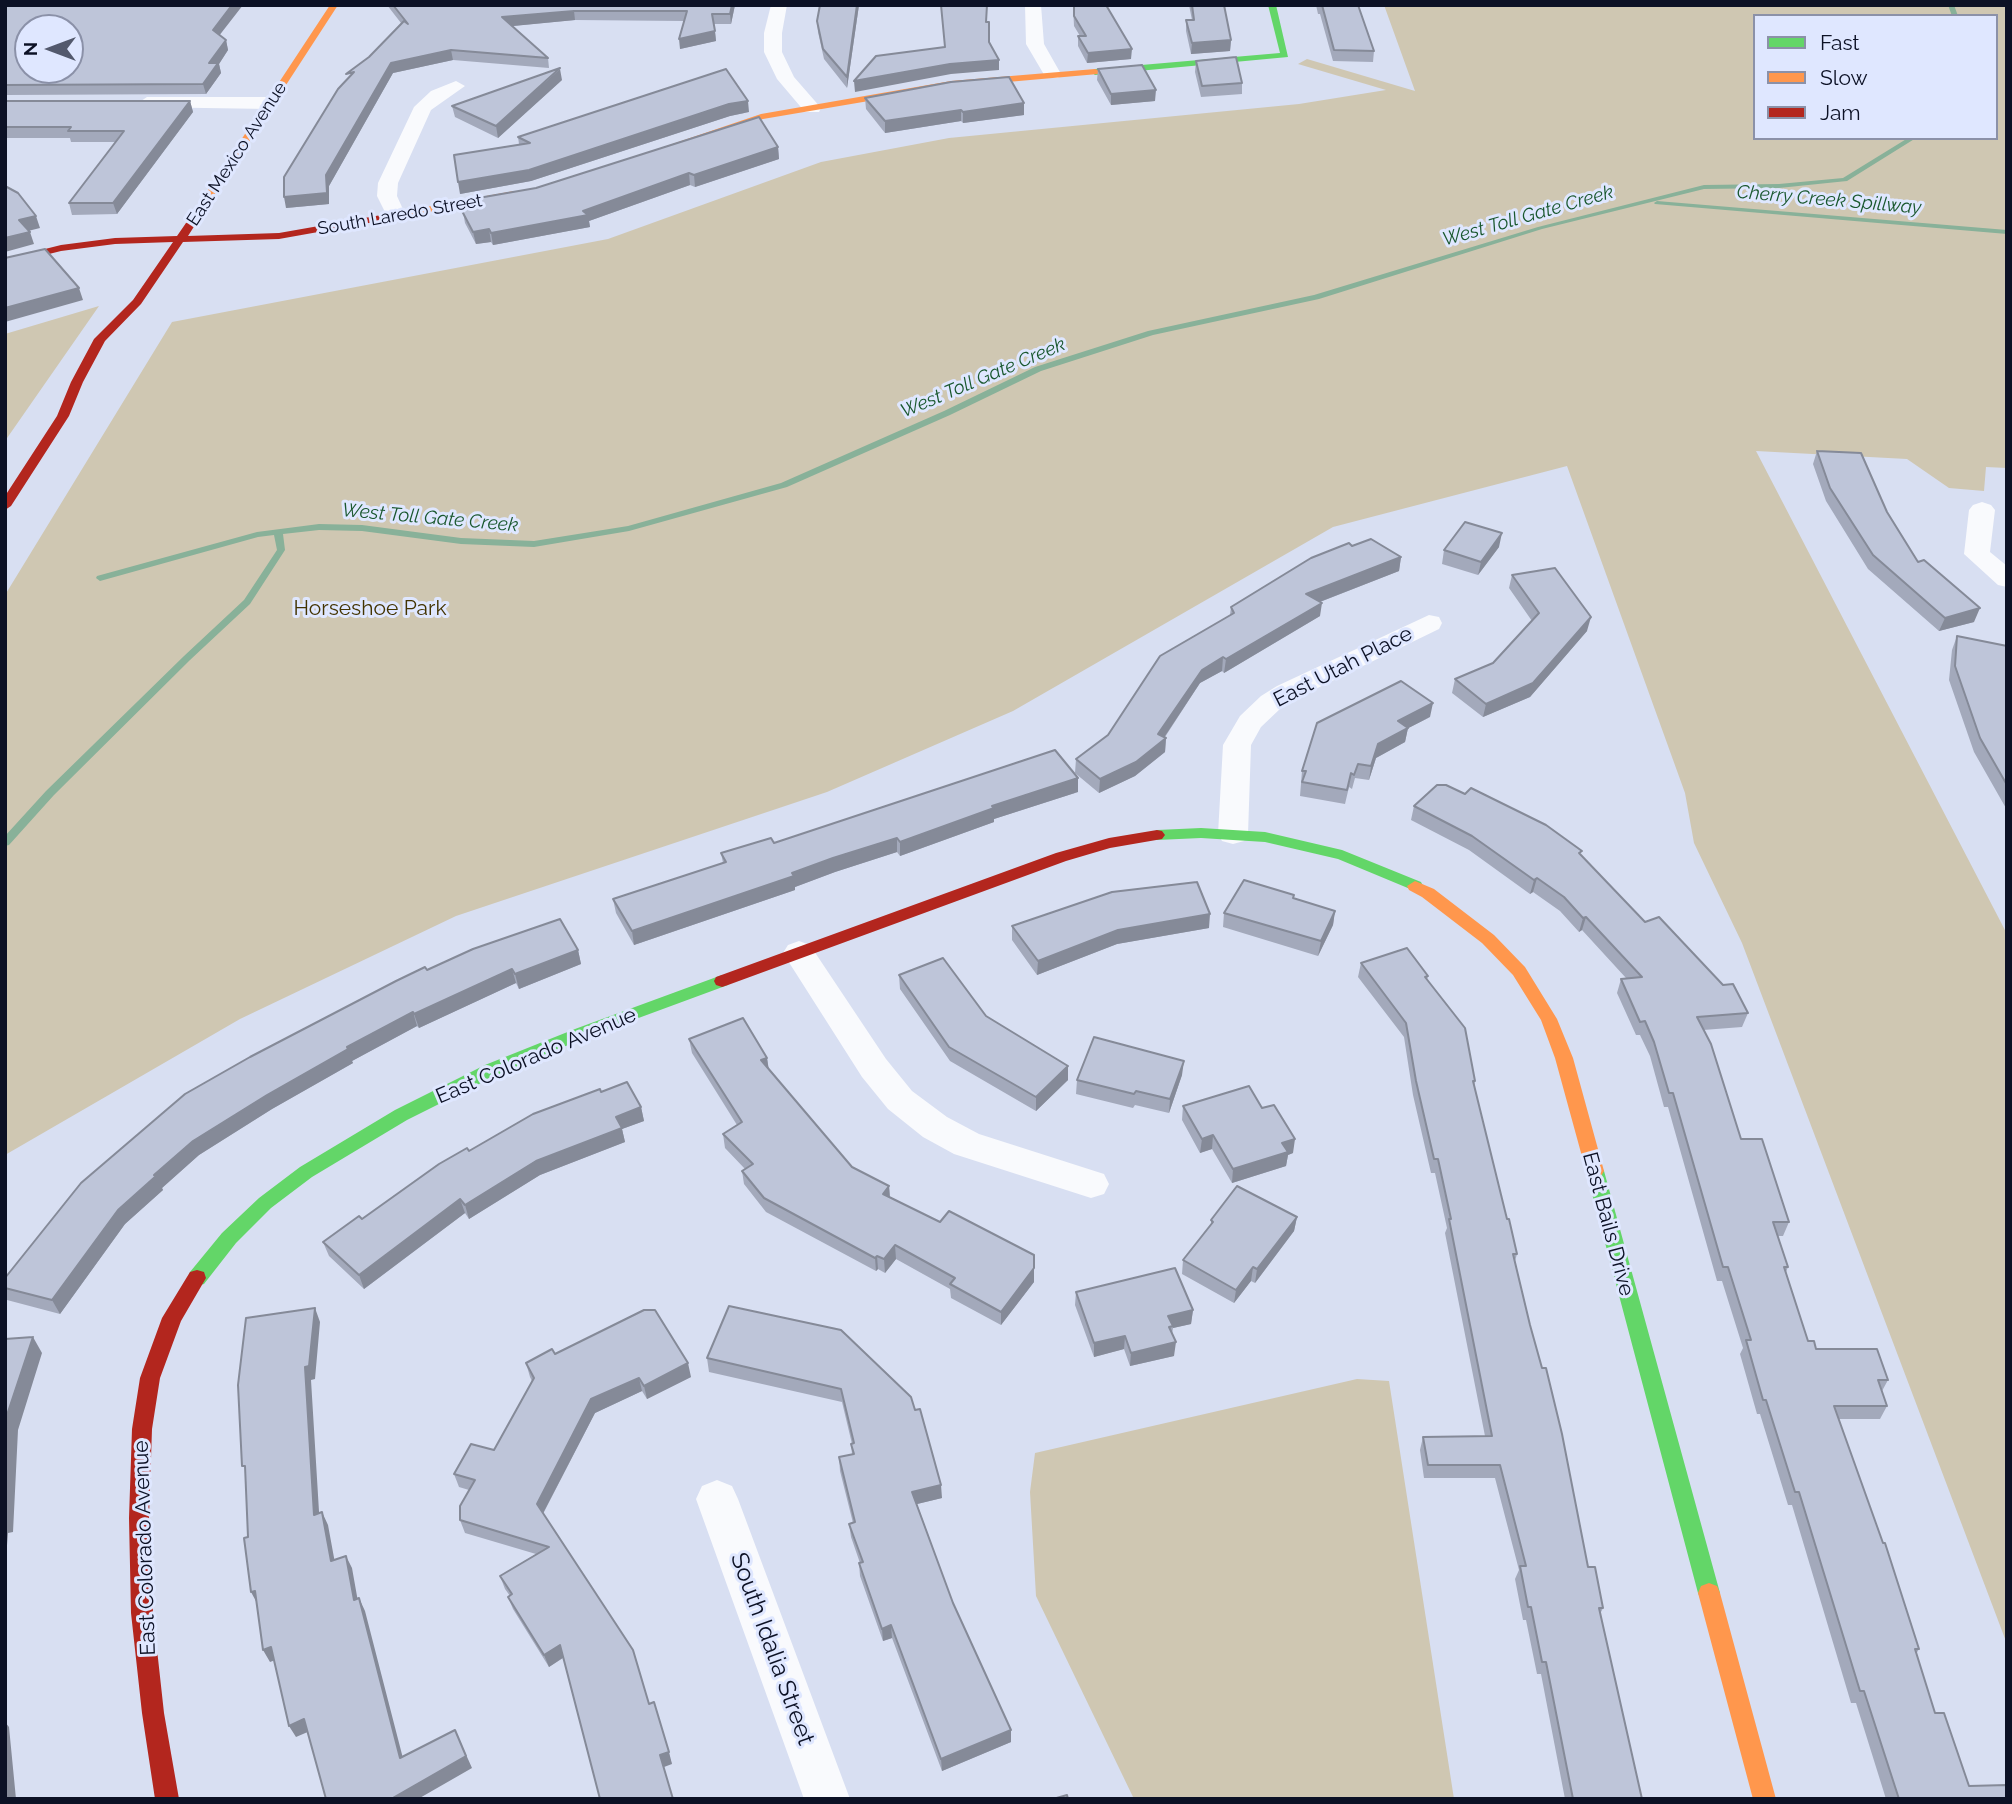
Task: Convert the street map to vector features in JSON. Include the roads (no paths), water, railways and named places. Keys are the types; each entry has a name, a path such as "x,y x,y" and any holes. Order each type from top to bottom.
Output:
{"street":[{"name":"East Mexico Avenue","path":"63,416 77,382 100,339 137,302 334,5"},
{"path":"779,5 773,33 773,52 786,79 812,108"},
{"path":"1033,5 1035,44 1052,75"},
{"path":"629,160 738,123 951,84 1285,55 1272,5"},
{"path":"396,216 387,196 387,183 423,107 437,95 456,86"},
{"path":"129,103 271,103"},
{"name":"South Laredo Street","path":"5,262 88,244 271,237 524,192"},
{"path":"136,327 140,314 137,302"},
{"name":"East Mexico Avenue","path":"5,506 63,416 99,377"},
{"path":"1982,510 1977,554 2007,579"},
{"name":"East Utah Place","path":"1233,834 1237,746 1250,722 1271,702 1287,692 1429,623"},
{"name":"East Colorado Avenue","path":"167,1799 153,1713 142,1613 139,1518 142,1429 150,1378 173,1318 198,1276 229,1238 265,1203 306,1172 401,1115 491,1070 581,1033 1061,857 1109,843 1154,835 1233,834"},
{"name":"East Bails Drive","path":"1233,834 1296,843 1342,855 1386,872 1428,893 1488,939 1518,971 1549,1019 1563,1058 1765,1799"},
{"path":"799,953 874,1068 900,1100 935,1127 967,1144 1091,1184"},
{"name":"South Idalia Street","path":"717,1499 827,1799"}],"waterway":[{"name":"West Toll Gate Creek","path":"1951,5 1954,14"},
{"name":"West Toll Gate Creek","path":"278,532 319,527 362,528 461,541 534,544 629,528 784,485 947,413 1038,369 1151,333 1316,297 1540,228 1704,187 1779,186 1845,180 1910,140"},
{"name":"Cherry Creek Spillway","path":"1657,203 2007,232"},
{"path":"5,843 50,793 247,602 281,550 278,532"},
{"name":"West Toll Gate Creek","path":"100,578 257,535 278,532"}],"park label":[{"name":"Horseshoe Park","path":"370,609"}]}
